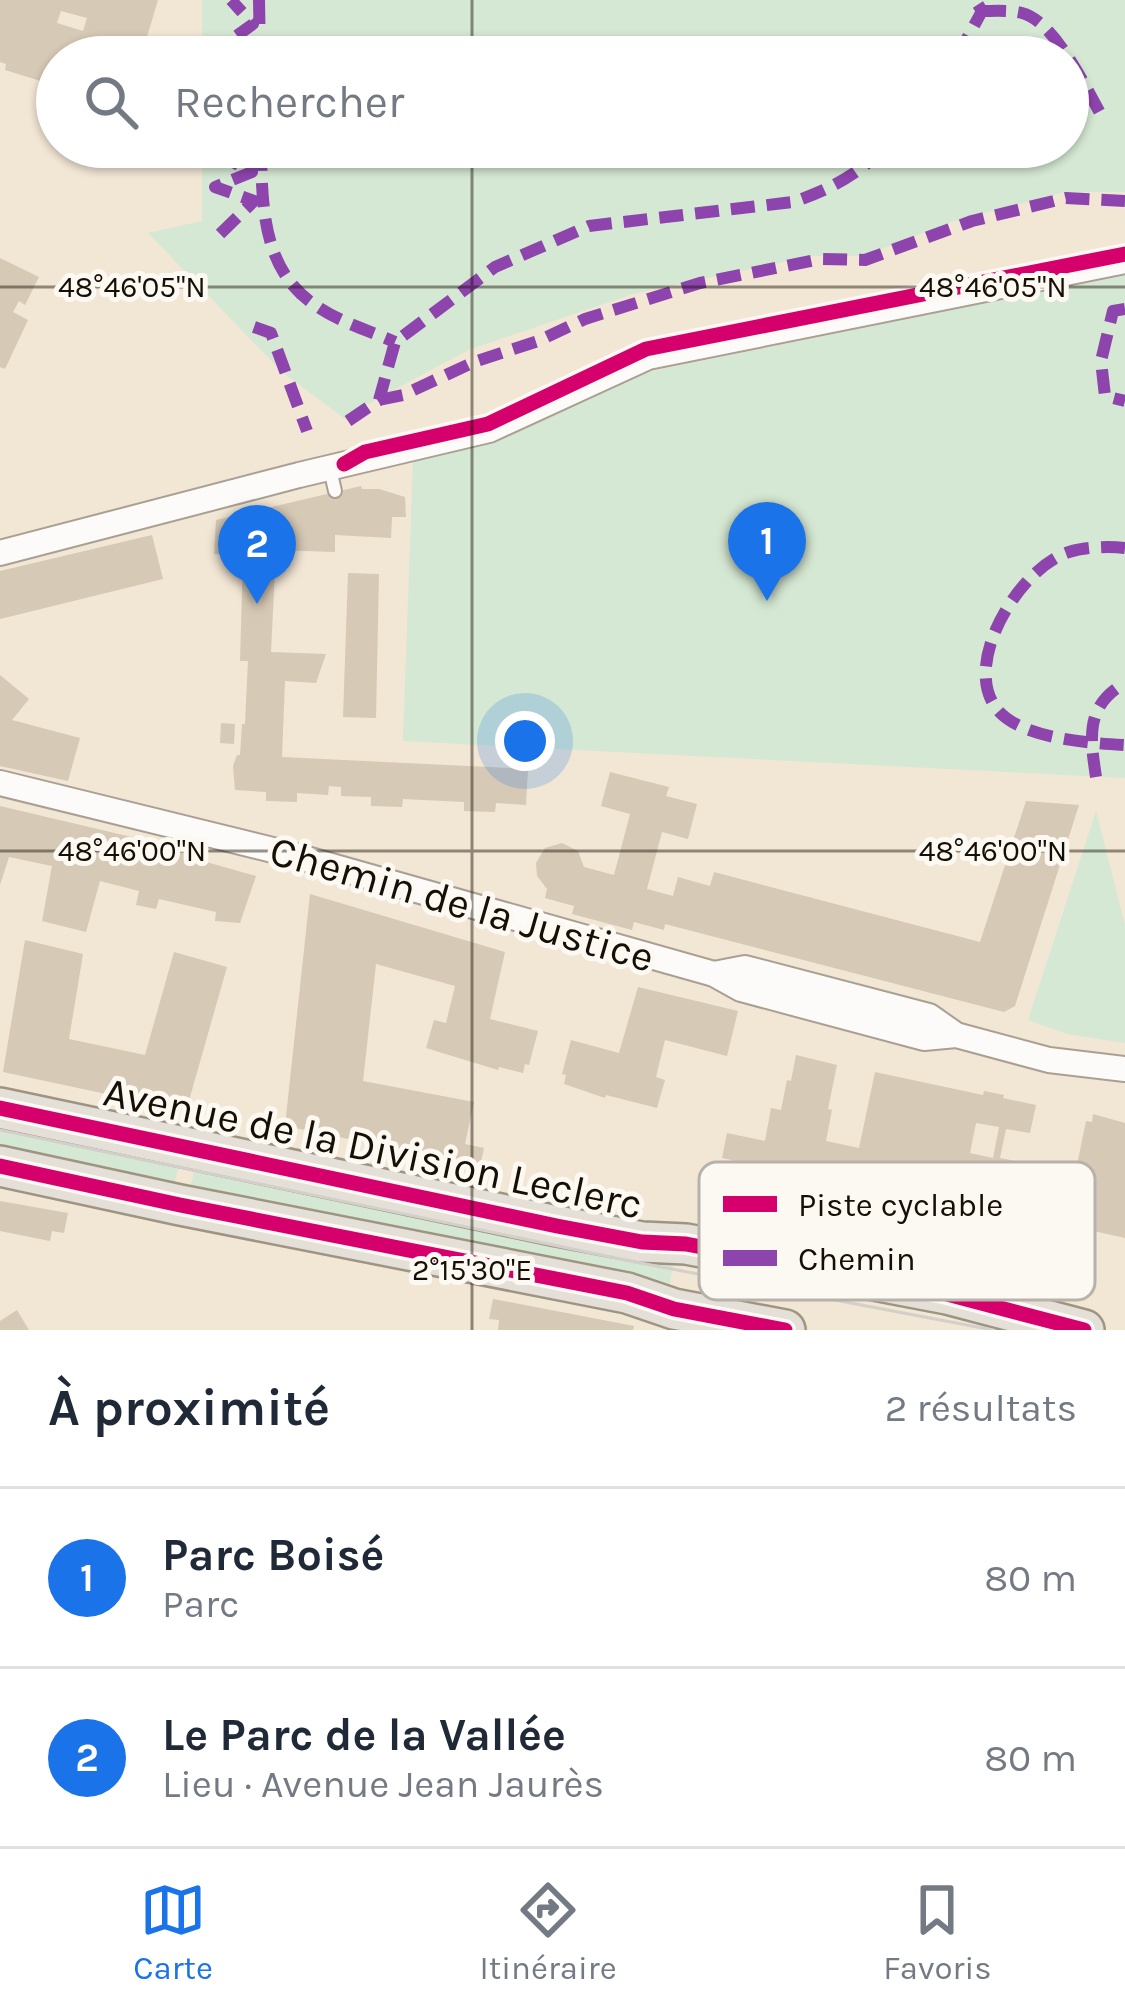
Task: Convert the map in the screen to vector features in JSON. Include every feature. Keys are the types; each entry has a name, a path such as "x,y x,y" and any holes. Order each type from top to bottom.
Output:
{"main road":[{"name":"Avenue de la Division Leclerc","path":"0,1108 557,1226 699,1247"},
{"path":"0,1166 627,1293 674,1309 785,1330"},
{"name":"Avenue de la Division Leclerc","path":"960,1300 1007,1320 1084,1330"}],"street":[{"path":"0,554 336,474 489,430 648,357 1125,261"},
{"name":"Chemin de la Justice","path":"0,783 289,854 715,974 741,989 830,1002 924,1038 956,1036 1049,1060 1125,1069"}],"green space":[{"path":"202,0 1125,0 1125,192 1065,192 951,222 864,256 812,256 633,294 468,350 355,411 348,421 282,372 148,233 202,221 202,168 1089,168 1089,36 202,36"},
{"path":"1125,274 1125,778 403,741 413,461 489,442 644,373"},
{"path":"1096,811 1125,925 1125,1043 1067,1034 1028,1020"},
{"path":"0,1116 181,1154 172,1195 0,1159"},
{"path":"197,1157 676,1250 667,1299 188,1199"}],"building":[{"path":"0,0 158,0 147,36 36,36 36,80 5,70 6,64 0,62","holes":["61,11 87,18 83,31 57,23"]},
{"path":"0,258 39,277 25,305 19,301 13,312 28,320 5,369 0,367"},
{"path":"361,486 405,497 406,517 392,517 391,538 335,535 335,552 276,550 271,652 326,654 316,683 285,681 282,757 528,769 526,805 496,803 495,812 464,811 464,802 403,799 402,807 371,806 371,797 341,796 341,787 329,786 328,795 297,793 297,802 266,801 266,792 235,790 233,766 240,755 245,724 248,661 240,661 243,556 214,554 216,520"},
{"path":"152,535 163,579 0,619 0,571"},
{"path":"348,573 379,574 376,718 343,717"},
{"path":"0,675 29,699 12,720 80,738 68,781 0,766"},
{"path":"221,723 235,724 234,744 220,743"},
{"path":"610,772 669,787 666,796 697,804 688,839 662,832 647,889 673,896 678,877 710,886 714,872 980,942 1026,801 1079,805 1015,1006 1004,1012 665,924 664,930 634,922 632,930 572,914 574,906 545,898 547,889 537,876 536,863 545,848 562,843 578,851 584,867 614,875 630,814 601,806"},
{"path":"0,806 195,852 192,858 256,876 240,923 215,921 216,912 159,899 156,909 136,905 139,891 100,881 86,932 42,921 52,866 9,857 0,885"},
{"path":"310,894 505,952 490,1019 538,1031 523,1073 426,1048 434,1020 446,1023 455,986 376,964 363,1081 474,1102 465,1144 484,1148 480,1166 285,1126"},
{"path":"25,940 83,954 69,1039 145,1055 174,952 227,967 186,1111 3,1072"},
{"path":"638,987 738,1011 727,1056 665,1040 656,1077 665,1080 657,1108 564,1084 566,1075 562,1074 571,1040 619,1053"},
{"path":"796,1055 837,1065 826,1141 859,1148 875,1072 1036,1105 1030,1133 1006,1129 1000,1158 1020,1162 732,1162 722,1158 727,1133 765,1141 771,1108 781,1110 787,1080 791,1081","holes":["976,1123 999,1127 993,1158 970,1153"]},
{"path":"1093,1114 1125,1123 1125,1238 1095,1231 1095,1162 1078,1162 1086,1121 1092,1122"},
{"path":"0,1201 68,1213 64,1233 52,1231 50,1241 0,1231"},
{"path":"493,1299 634,1326 633,1330 498,1330 499,1320 489,1319"},
{"path":"17,1310 29,1330 0,1330 0,1321"}],"tram line":[{"path":"0,1130 699,1274"},
{"path":"835,1300 993,1330"}],"marked path":[{"path":"231,0 253,24 236,36"},
{"path":"259,0 260,36"},
{"path":"968,36 982,11 975,0"},
{"path":"982,11 1022,13 1052,36"},
{"path":"1089,94 1100,113"},
{"path":"220,234 254,201 215,187 252,172 244,168"},
{"path":"261,168 269,236 286,276 327,312 395,342"},
{"path":"348,421 379,400 395,342 495,267 589,226 793,202 861,168"},
{"path":"379,400 403,395 585,319 700,283 821,259 865,260 972,221 1066,198 1125,201"},
{"path":"1125,309 1113,311 1101,361 1105,396 1125,401"},
{"path":"254,327 271,333 307,431"},
{"path":"1125,548 1097,547 1051,561 1002,616 986,663 994,705 1018,725 1054,737 1125,745"},
{"path":"1096,777 1093,724 1103,702 1125,683"}],"cycle path":[{"path":"344,464 365,452 488,424 646,349 1125,254"},
{"path":"0,1108 557,1226 642,1242 699,1246"},
{"path":"0,1166 627,1293 674,1309 785,1330"},
{"path":"970,1300 1084,1330"}],"place":[{"name":"Parc Boisé","path":"767,601"},
{"name":"Le Parc de la Vallée","path":"257,604"}]}
